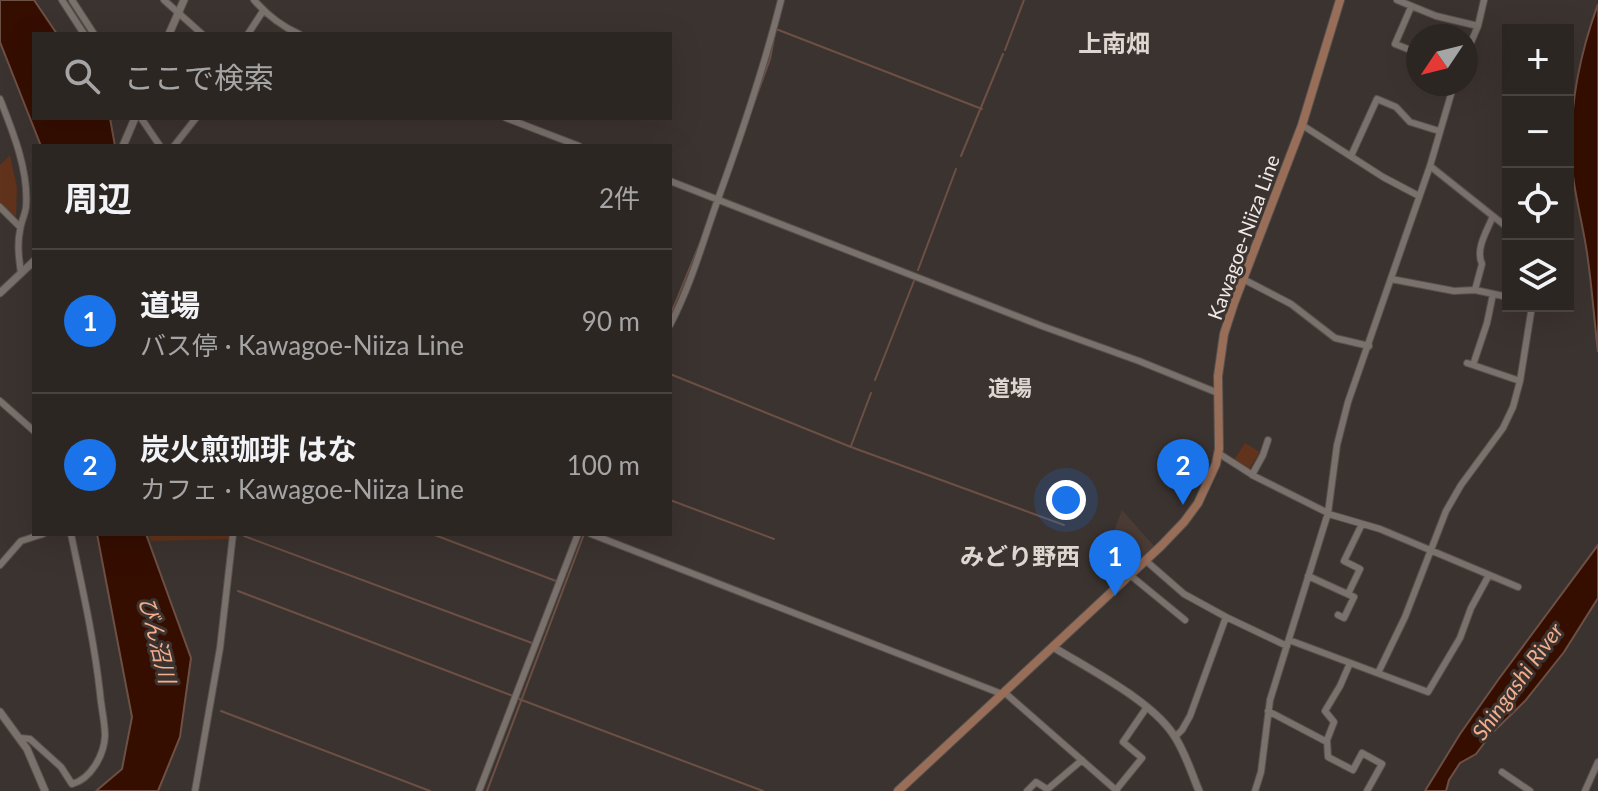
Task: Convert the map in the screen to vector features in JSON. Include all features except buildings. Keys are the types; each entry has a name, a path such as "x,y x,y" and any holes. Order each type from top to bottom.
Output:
{"main road":[{"name":"Kawagoe-Niiza Line","path":"901,788 1176,532 1198,503 1213,474 1218,453 1219,361 1224,334 1302,125 1340,0"}],"street":[{"path":"62,0 83,32"},
{"path":"72,0 93,32"},
{"path":"164,0 200,32"},
{"path":"170,32 184,0"},
{"path":"254,0 263,11 295,32"},
{"path":"672,320 693,271 753,100 781,0"},
{"path":"1397,0 1436,16 1470,24"},
{"path":"1478,26 1484,0"},
{"path":"1406,48 1395,44 1411,7"},
{"path":"249,32 263,11"},
{"path":"1255,791 1261,772 1268,711 1328,513 1337,445 1348,402 1430,166 1450,96"},
{"path":"0,99 25,182 26,207 20,227 18,253 21,273"},
{"path":"1351,156 1377,99 1396,107 1410,122 1439,131"},
{"path":"124,144 137,120"},
{"path":"140,120 158,144"},
{"path":"176,144 194,120"},
{"path":"511,120 574,144"},
{"path":"1302,125 1383,177 1419,196"},
{"path":"1430,166 1502,223"},
{"path":"672,182 1218,393"},
{"path":"0,207 20,227"},
{"path":"1475,290 1482,264 1479,260 1480,249 1493,216"},
{"path":"0,293 32,263"},
{"path":"1243,279 1291,304 1335,338 1369,346"},
{"path":"1391,279 1454,291 1475,290 1502,296"},
{"path":"1493,294 1487,323 1470,364 1520,381"},
{"path":"1378,673 1405,617 1446,511 1503,428 1513,407 1531,312"},
{"path":"0,401 32,429"},
{"path":"1252,475 1268,440"},
{"path":"1218,453 1252,475 1328,513 1380,529 1518,587"},
{"path":"1348,594 1360,569 1344,561 1362,524"},
{"path":"0,565 21,541 37,536"},
{"path":"20,738 30,739 61,767 72,784 90,772 103,746 104,726 92,636 71,536"},
{"path":"195,791 220,648 233,536"},
{"path":"479,791 577,536"},
{"path":"596,536 1003,693 1116,790 1142,758 1123,742 1147,707"},
{"path":"1145,560 1184,594 1226,617 1288,643 1428,692 1460,638 1471,608 1489,575"},
{"path":"1130,575 1185,620"},
{"path":"1308,576 1354,597 1344,618 1338,615"},
{"path":"1175,737 1190,716 1226,617"},
{"path":"1053,647 1147,707 1166,725 1175,737 1199,791"},
{"path":"1350,663 1325,711 1334,722 1327,742 1328,757 1353,770 1362,753 1382,764 1367,791"},
{"path":"1268,711 1327,742"},
{"path":"1,716 32,758 45,791"},
{"path":"1027,791 1036,782 1049,788 1082,760"},
{"path":"1585,791 1598,762"},
{"path":"1502,772 1530,791"},
{"path":"901,788 912,791"}],"shaded area":[{"path":"10,155 17,188 16,217 0,203 0,165"},
{"path":"1245,443 1260,452 1249,469 1234,460"},
{"path":"1122,510 1154,546 1143,557 1110,543"},
{"path":"149,536 229,536 229,539 151,541"}],"water":[{"path":"0,0 34,0 56,32 32,32 32,120 110,120 115,144 40,144 0,42"},
{"path":"1598,4 1598,352 1589,265 1574,184 1574,106 1585,44"},
{"name":"びん沼川","path":"97,536 147,536 191,658 180,737 158,791 96,791 122,769 132,717"},
{"name":"Shingashi River","path":"1598,545 1598,598 1564,652 1525,701 1491,734 1476,754 1460,763 1446,791 1425,791 1460,734"}],"waterway":[{"path":"1005,50 1024,0"},
{"path":"776,29 982,109"},
{"path":"754,103 770,59 775,33"},
{"path":"961,156 1003,54"},
{"path":"918,270 956,169"},
{"path":"672,311 700,243"},
{"path":"875,380 914,281"},
{"path":"672,375 851,447 1064,525"},
{"path":"851,446 871,393"},
{"path":"672,501 774,539"},
{"path":"244,536 532,643"},
{"path":"437,536 556,581"},
{"path":"487,791 583,536"},
{"path":"238,591 513,696"},
{"path":"519,699 763,791"},
{"path":"221,711 430,791"}],"place":[{"name":"炭火煎珈琲 はな","path":"1183,505"},
{"name":"道場","path":"1115,596"}],"district":[{"name":"上南畑","path":"1114,42"},
{"name":"道場","path":"1010,387"},
{"name":"みどり野西","path":"1020,555"}]}
